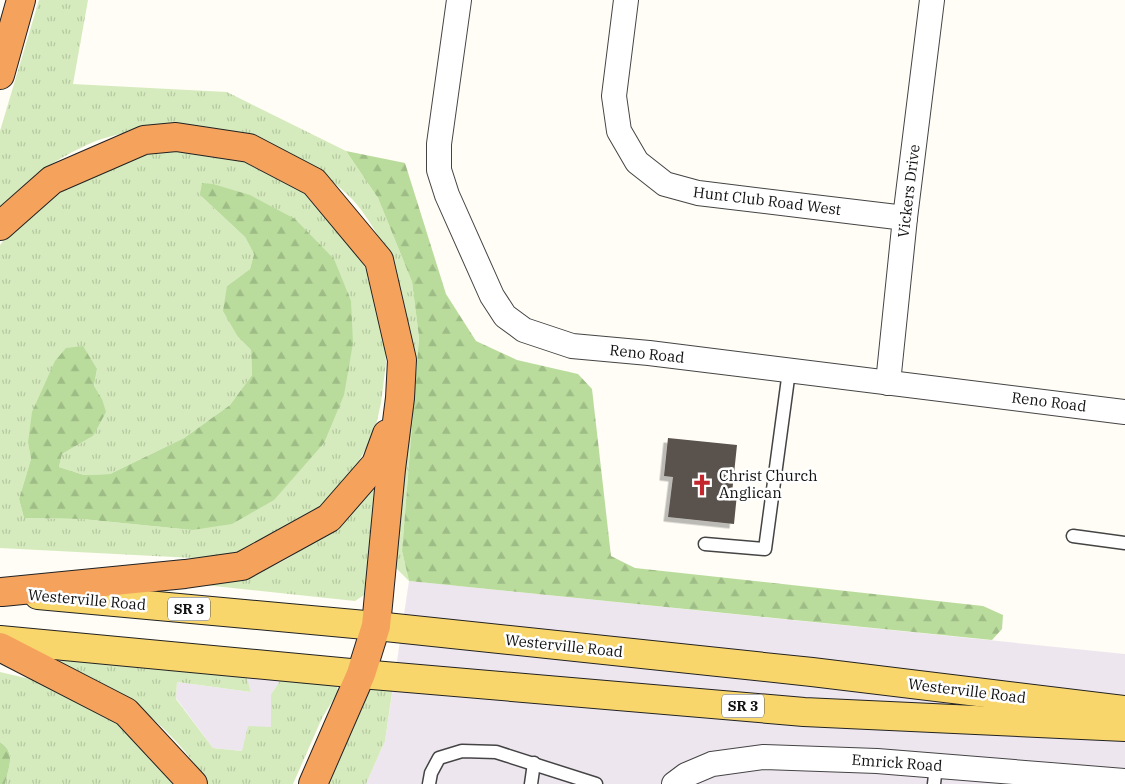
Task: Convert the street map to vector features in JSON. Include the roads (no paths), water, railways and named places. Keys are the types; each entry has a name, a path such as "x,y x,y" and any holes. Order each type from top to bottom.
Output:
{"highway":[{"path":"0,75 21,0"},
{"path":"0,226 52,180 144,140 176,137 249,148 314,182 379,260 402,360 400,398 391,469 376,626 361,674 313,784"},
{"path":"1,592 186,574 242,566 329,518 376,464 400,398"},
{"path":"0,647 126,712 193,784"}],"main road":[{"name":"Westerville Road","path":"1,592 376,626 802,671 1125,710"},
{"name":"Westerville Road","path":"0,640 361,674 804,712 1125,727"}],"street":[{"name":"Reno Road","path":"459,0 439,144 439,170 447,195 492,296 505,316 524,330 572,346 649,353 1125,412"},
{"name":"Hunt Club Road West","path":"626,0 614,96 619,131 637,162 664,184 698,193 905,218"},
{"name":"Vickers Drive","path":"888,383 905,218 932,0"},
{"name":"Emrick Road","path":"674,784 686,775 712,764 764,757 935,775 1125,781"}],"lane":[{"path":"705,544 765,549 789,371"},
{"path":"1073,536 1125,543"},
{"path":"429,784 431,773 439,758 462,751 496,752 596,784"},
{"path":"531,784 534,763"}],"place":[{"name":"Christ Church Anglican","path":"702,485"}]}
